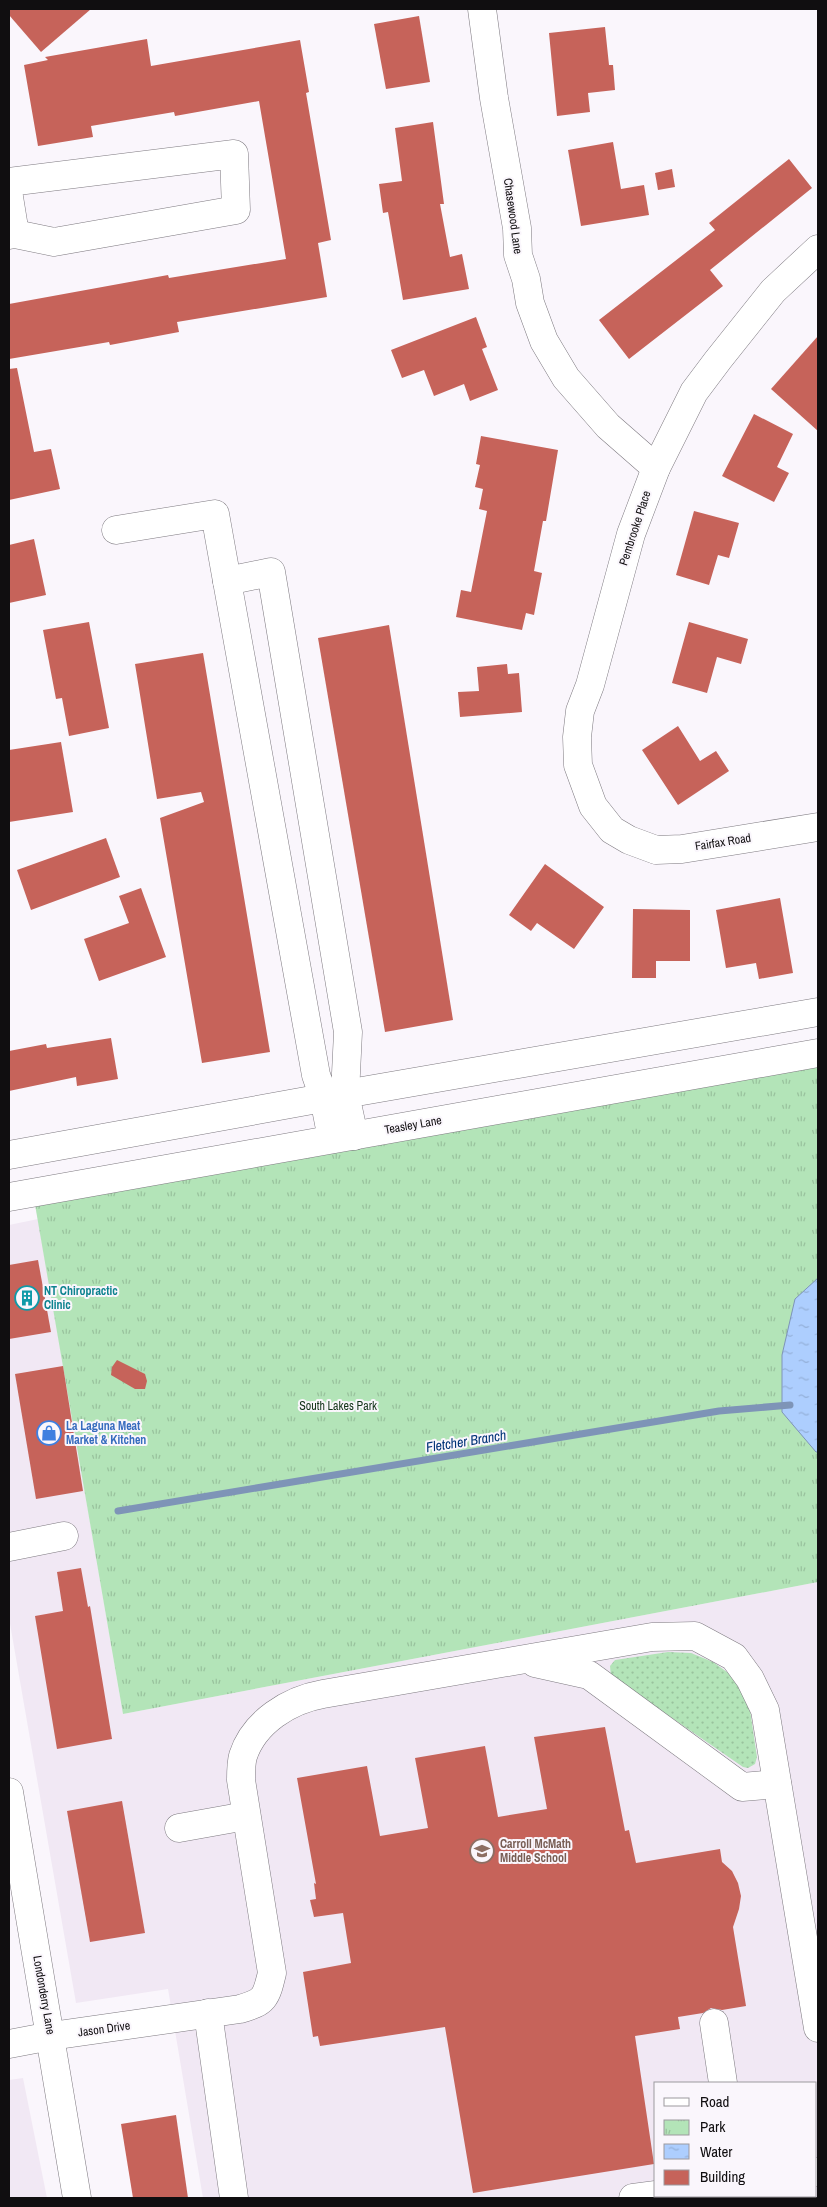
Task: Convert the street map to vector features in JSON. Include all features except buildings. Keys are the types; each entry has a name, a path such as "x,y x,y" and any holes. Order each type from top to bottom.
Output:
{"street":[{"name":"Chasewood Lane","path":"482,9 494,98 517,228 518,255 526,279 530,303 544,341 566,378 608,426 656,468"},
{"path":"9,182 234,154 236,210 54,242 12,235 9,197"},
{"name":"Pembrooke Place","path":"629,840 612,830 593,806 578,764 577,737 580,711 590,685 631,534 656,468 694,392 772,291 818,249"},
{"path":"116,530 215,514 316,1075 335,1096"},
{"path":"227,581 270,572 348,1032 335,1096 343,1137"},
{"name":"Fairfax Road","path":"629,840 656,850 682,849 818,827"},
{"path":"9,1155 818,1012"},
{"name":"Teasley Lane","path":"9,1198 343,1137 818,1054"},
{"path":"9,1547 64,1536"},
{"name":"Jason Drive","path":"9,2044 51,2036 240,2009 258,2004 267,1994 272,1973 240,1780 243,1756 260,1725 282,1708 317,1695 522,1659 652,1638 695,1636 734,1657 750,1679 765,1710 818,2028"},
{"path":"522,1659 589,1675 742,1787 777,1784"},
{"name":"Londonderry Lane","path":"9,1792 78,2198"},
{"path":"180,1828 246,1816"},
{"path":"208,2013 234,2198"},
{"path":"714,2023 723,2082"},
{"path":"633,2198 654,2195"}],"shaded area":[{"name":"Carroll McMath Middle School","path":"38,1219 123,1714 818,1582 818,2198 203,2198 168,1989 76,2003 9,1618 9,1225"},
{"path":"23,2078 47,2198 9,2198 9,2080"}],"green space":[{"name":"South Lakes Park","path":"818,1053 818,1582 123,1714 33,1193"},
{"path":"668,1652 691,1653 713,1662 734,1677 750,1710 757,1757 755,1764 748,1768 743,1767 611,1676 610,1666 615,1660"}],"water":[{"path":"818,1278 818,1452 816,1452 782,1412 782,1355 795,1299"}],"waterway":[{"name":"Fletcher Branch","path":"118,1511 719,1411 790,1405"}],"place":[{"name":"NT Chiropractic Clinic","path":"27,1298"},
{"name":"La Laguna Meat Market & Kitchen","path":"49,1433"},
{"name":"Carroll McMath Middle School","path":"482,1851"}]}
